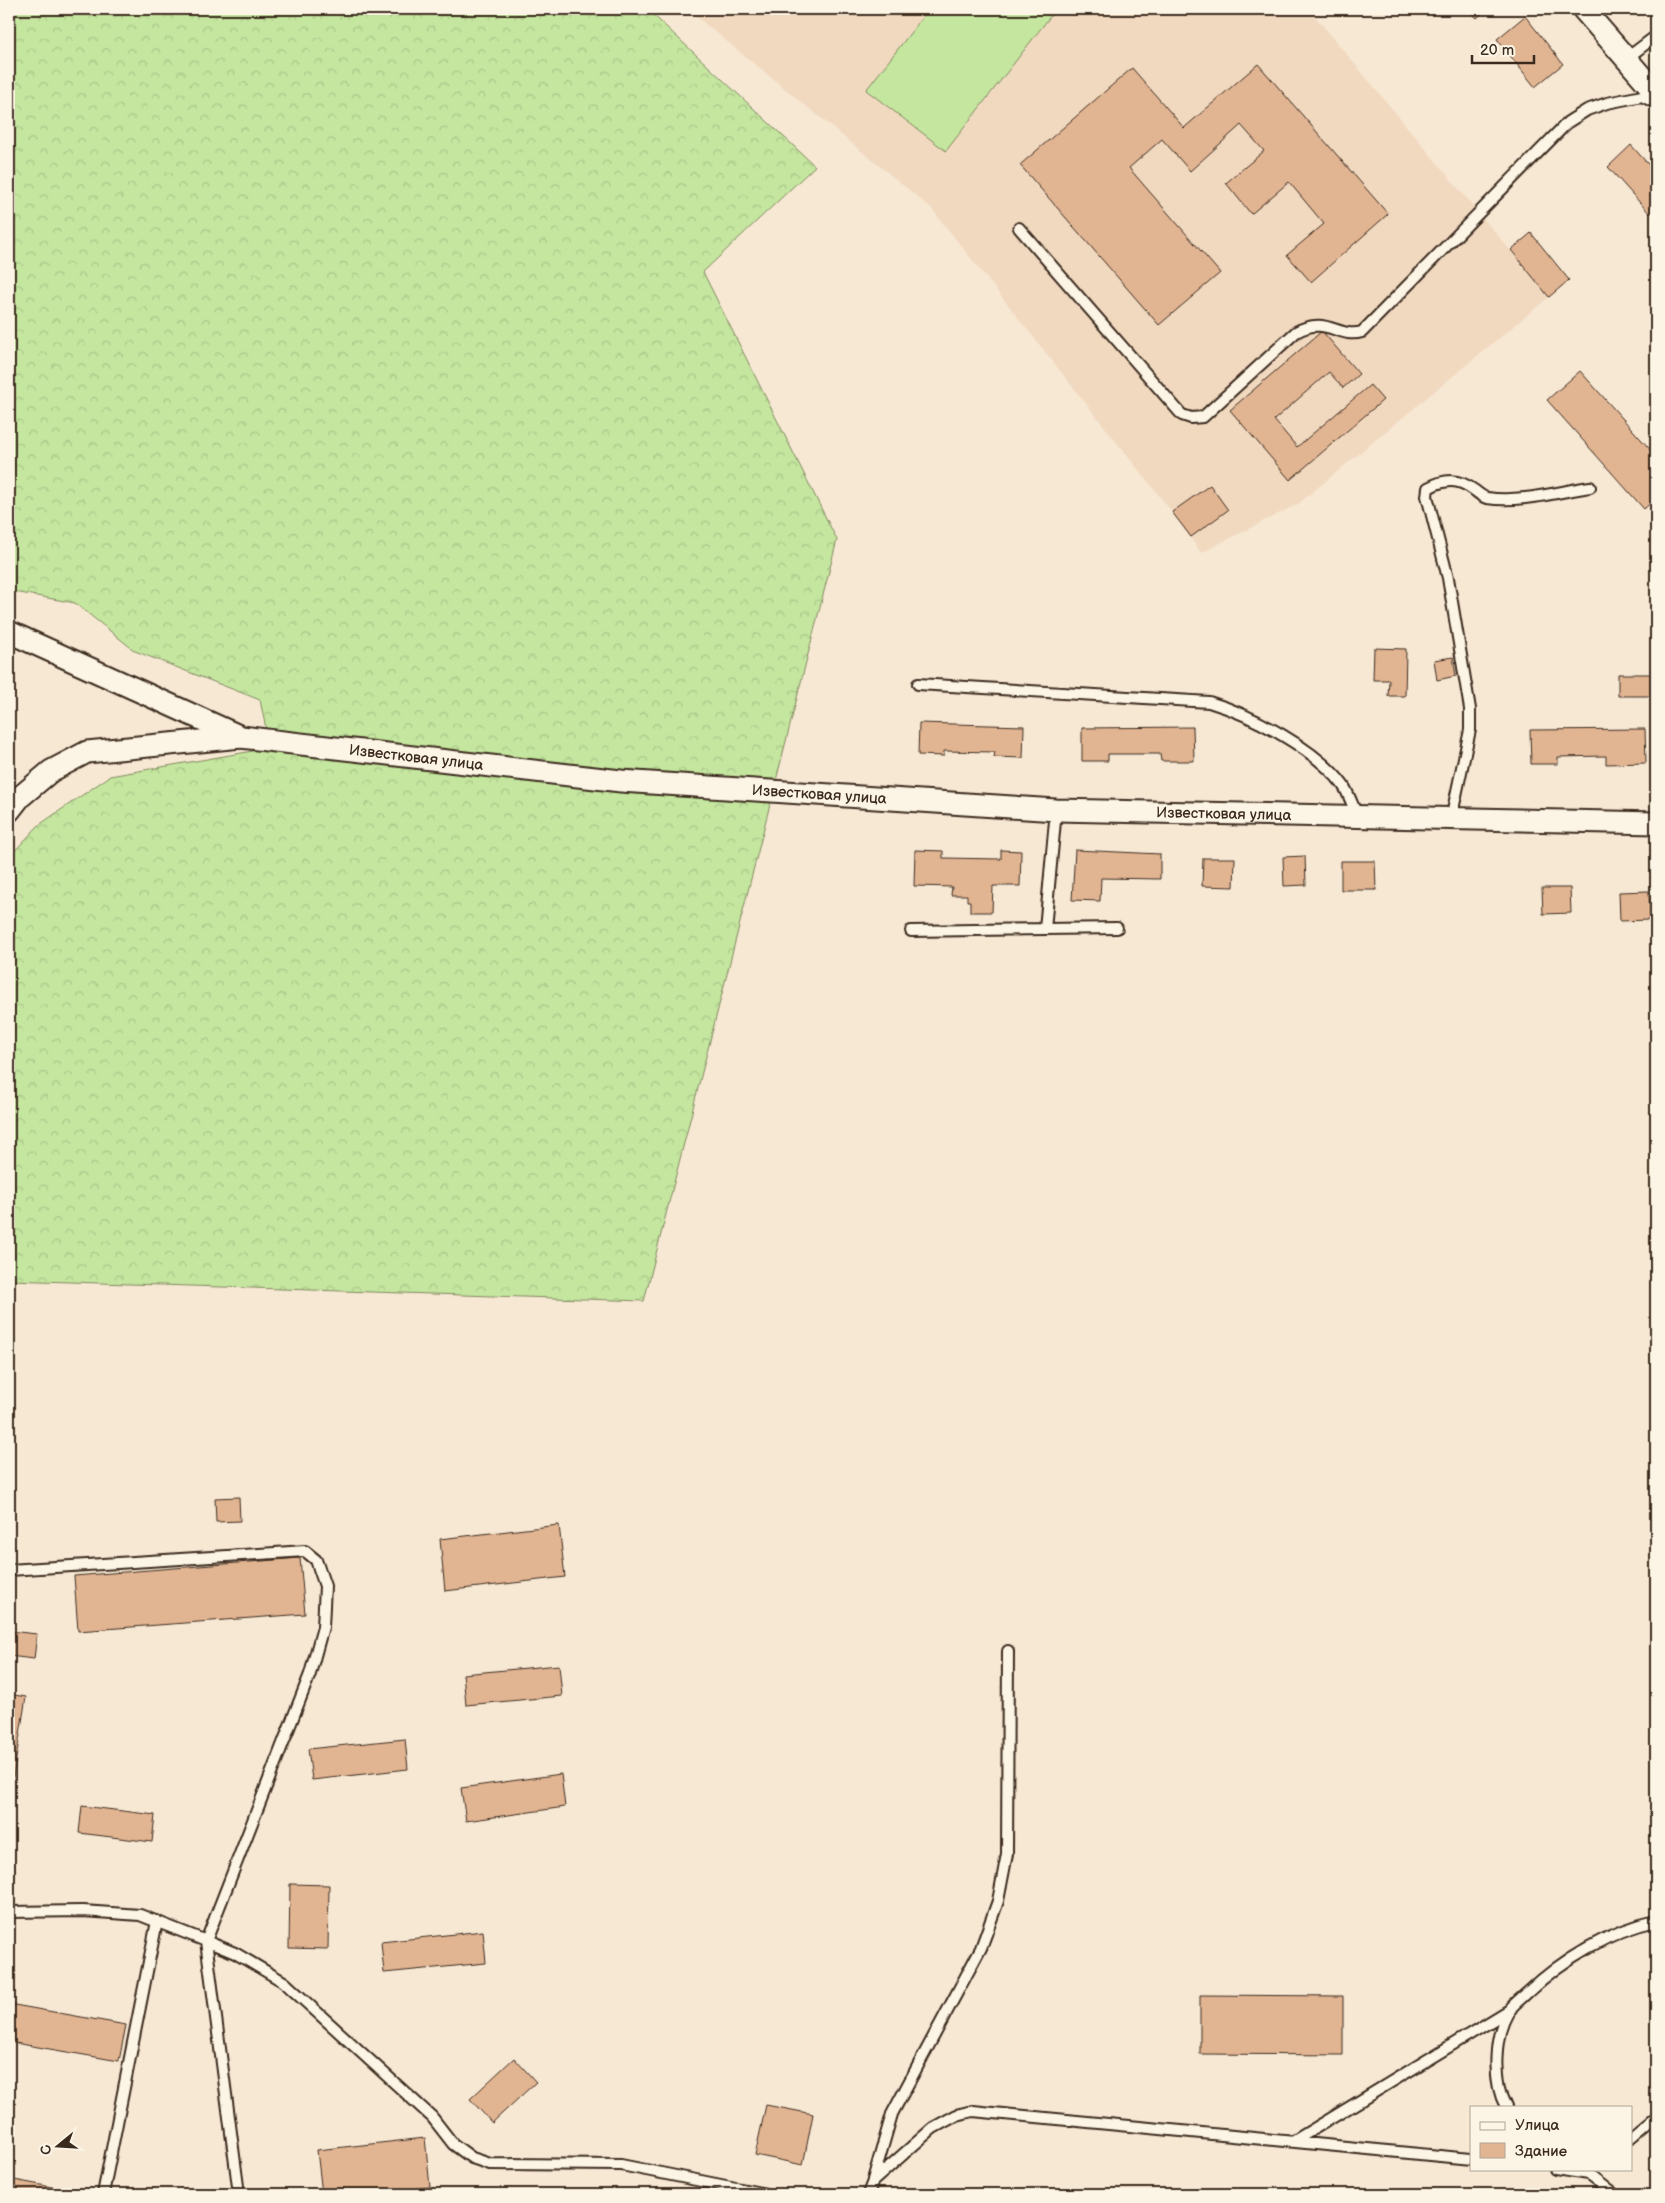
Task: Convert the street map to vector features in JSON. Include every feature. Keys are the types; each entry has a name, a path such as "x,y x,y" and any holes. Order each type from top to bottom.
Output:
{"street":[{"path":"1583,9 1656,93"},
{"name":"Известковая улица","path":"9,632 241,737 621,781 1056,810 1656,824"},
{"path":"9,811 20,797 51,771 87,752 241,737"}],"lane":[{"path":"1627,58 1656,36"},
{"path":"1020,228 1182,415 1191,418 1203,417 1296,332 1305,327 1320,324 1355,334 1362,332 1568,122 1587,110 1607,103 1642,96 1656,103"},
{"path":"1452,819 1470,730 1470,709 1448,578 1427,496 1428,488 1441,481 1453,480 1464,483 1484,498 1512,499 1590,488"},
{"path":"918,684 1209,702 1229,708 1248,716 1320,760 1344,786 1358,817"},
{"path":"1045,929 1056,810"},
{"path":"911,931 1117,928"},
{"path":"9,1570 305,1551 316,1560 325,1586 322,1627 310,1674 206,1941 239,2194"},
{"path":"868,2194 892,2114 981,1948 998,1901 1008,1854 1008,1651"},
{"path":"9,1912 83,1911 140,1915 235,1953 284,1982 432,2117 453,2144 472,2158 490,2164 620,2165 766,2194"},
{"path":"103,2194 157,1921"},
{"path":"1294,2141 1511,2009 1542,1978 1577,1953 1638,1925 1656,1921"},
{"path":"1506,2106 1501,2097 1497,2073 1498,2039 1511,2009"},
{"path":"873,2181 932,2128 957,2115 973,2111 1470,2159"},
{"path":"1632,2138 1656,2118"},
{"path":"1572,2170 1589,2171 1615,2194"}],"shaded area":[{"path":"687,9 1309,9 1549,297 1298,504 1201,553 1172,512 931,208"}],"green space":[{"path":"9,9 647,9 815,166 703,272 837,540 644,1301 9,1280 9,857 39,825 110,776 270,748 260,700 135,651 75,603 9,591"},
{"path":"929,9 1056,9 946,151 866,90"}],"building":[{"path":"1467,9 1487,9 1477,18"},
{"path":"1525,16 1563,64 1535,87 1497,39"},
{"path":"1258,64 1388,214 1311,282 1287,255 1324,224 1289,182 1251,214 1226,183 1264,151 1241,125 1190,171 1162,139 1129,168 1220,273 1159,325 1020,165 1132,68 1184,128"},
{"path":"1631,145 1656,173 1656,208 1650,214 1608,167"},
{"path":"1531,233 1569,280 1549,297 1511,250"},
{"path":"1322,331 1359,374 1343,388 1329,372 1274,420 1297,447 1370,385 1383,400 1290,480 1230,410"},
{"path":"1580,371 1656,456 1656,498 1644,509 1547,400"},
{"path":"1210,485 1228,510 1191,537 1172,512"},
{"path":"1374,648 1406,649 1405,696 1388,696 1389,680 1373,680"},
{"path":"1453,657 1456,676 1437,680 1434,660"},
{"path":"1618,674 1656,674 1656,696 1618,696"},
{"path":"919,723 1024,726 1023,758 994,757 995,752 944,751 944,756 918,755"},
{"path":"1193,727 1194,761 1161,761 1160,754 1108,754 1108,761 1082,761 1082,728"},
{"path":"1645,729 1646,763 1606,764 1606,756 1558,757 1558,764 1531,764 1530,730"},
{"path":"915,850 943,851 943,858 1001,859 1001,850 1021,851 1020,886 993,886 992,912 970,912 970,901 967,901 967,895 951,895 952,887 914,886"},
{"path":"1075,850 1160,854 1160,879 1101,878 1100,901 1072,900"},
{"path":"1305,856 1306,885 1284,886 1283,857"},
{"path":"1203,858 1235,858 1234,887 1202,886"},
{"path":"1341,861 1375,861 1376,890 1341,890"},
{"path":"1542,888 1570,888 1571,913 1543,914"},
{"path":"1649,891 1650,920 1620,921 1619,892"},
{"path":"239,1497 240,1521 216,1522 215,1498"},
{"path":"559,1525 565,1577 445,1591 440,1539"},
{"path":"300,1558 305,1614 78,1631 74,1576"},
{"path":"9,1631 37,1634 34,1659 9,1656"},
{"path":"559,1665 562,1696 466,1705 463,1674"},
{"path":"9,1694 26,1697 9,1802"},
{"path":"405,1739 408,1769 312,1780 308,1749"},
{"path":"561,1774 565,1807 466,1821 461,1788"},
{"path":"82,1806 155,1815 152,1842 79,1833"},
{"path":"290,1884 329,1885 328,1949 289,1948"},
{"path":"483,1931 486,1963 384,1973 381,1942"},
{"path":"1200,1995 1343,1996 1343,2055 1200,2054"},
{"path":"9,2004 126,2025 119,2061 9,2042"},
{"path":"514,2058 536,2082 492,2123 470,2099"},
{"path":"766,2105 813,2114 803,2165 755,2155"},
{"path":"425,2138 430,2187 358,2194 322,2194 317,2150"},
{"path":"9,2179 89,2194 9,2194"}]}
